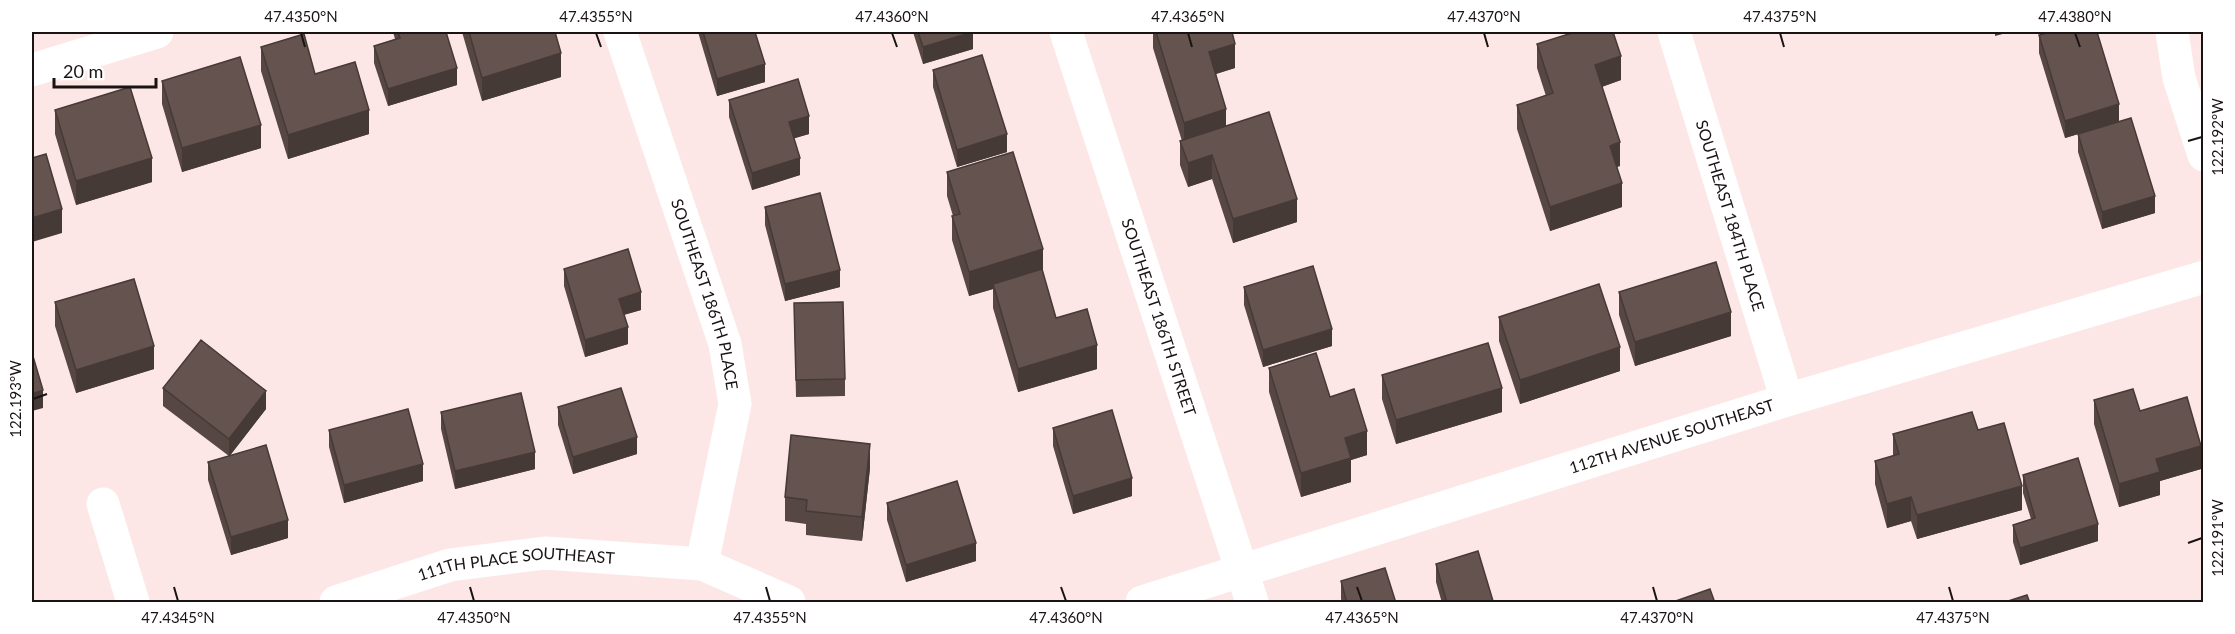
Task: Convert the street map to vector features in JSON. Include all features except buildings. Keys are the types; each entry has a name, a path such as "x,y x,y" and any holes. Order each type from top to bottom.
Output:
{"street":[{"path":"32,70 157,32"},
{"name":"SOUTHEAST 186TH PLACE","path":"620,32 725,344 735,404 702,564"},
{"name":"SOUTHEAST 186TH STREET","path":"1066,32 1252,603"},
{"name":"SOUTHEAST 184TH PLACE","path":"1674,32 1787,400"},
{"path":"2172,32 2179,78 2204,155"},
{"name":"112TH AVENUE SOUTHEAST","path":"1142,603 1787,400 2204,277"},
{"path":"103,504 133,603"},
{"name":"111TH PLACE SOUTHEAST","path":"336,603 450,565 545,553 702,564"},
{"path":"702,564 789,603"}]}
